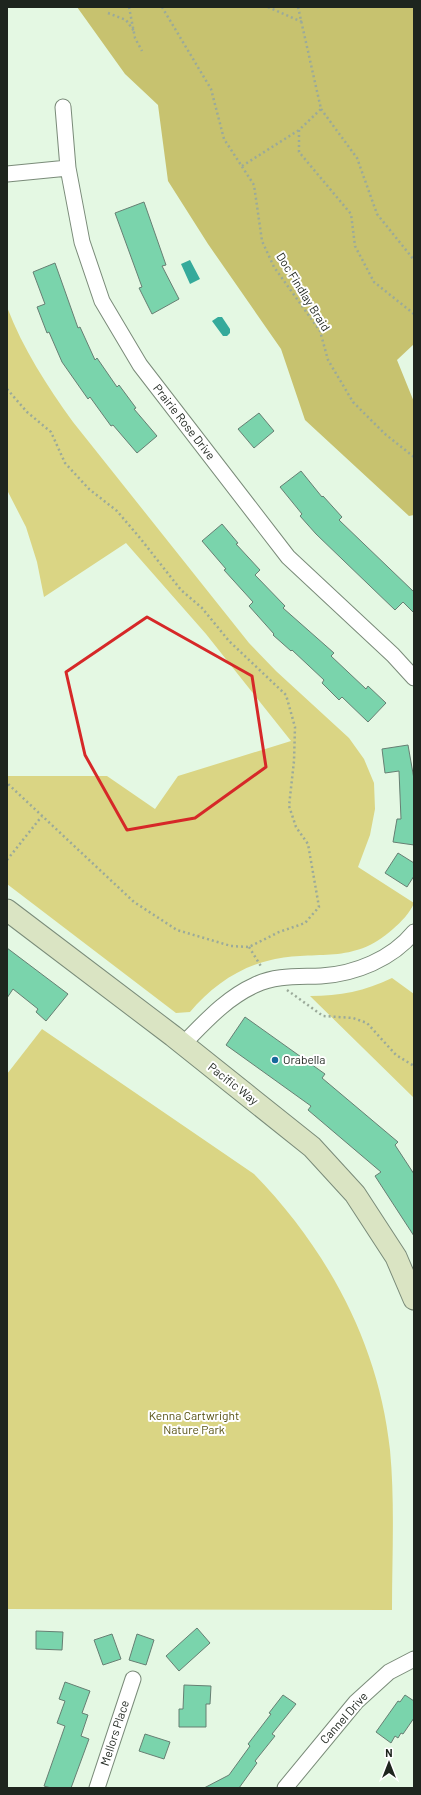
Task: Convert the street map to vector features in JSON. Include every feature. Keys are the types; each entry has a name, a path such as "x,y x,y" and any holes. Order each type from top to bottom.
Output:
{"street":[{"name":"Prairie Rose Drive","path":"63,107 68,168 82,242 102,301 140,365 288,557 393,655 414,678"},
{"path":"7,174 68,168"},
{"name":"Pacific Way","path":"7,910 183,1044 312,1147 355,1194 396,1257 414,1299"},
{"path":"183,1044 226,1002 256,984 284,976 322,976 346,973 376,962 405,943 414,932"},
{"name":"Cannel Drive","path":"285,1788 356,1702 389,1672 414,1659"},
{"name":"Mellors Place","path":"97,1788 133,1679"}],"path":[{"path":"129,7 135,38 142,51"},
{"name":"Doc Findlay Braid","path":"162,7 211,89 224,138 254,185 262,241 274,267 320,331 328,360 353,402 385,434 414,457"},
{"path":"268,7 303,22"},
{"path":"298,7 303,22 321,109 357,158 377,214 414,260"},
{"path":"108,13 126,20 134,31"},
{"path":"242,166 252,158 299,130 321,109"},
{"path":"299,130 299,152 351,214 355,246 374,282 414,314"},
{"path":"7,389 27,412 51,432 66,463 89,488 117,512 140,538 181,590 202,608 229,641 286,695 295,726 294,761 288,806 296,827 308,844 319,907 305,923 279,932 249,947 231,946 177,930 134,902 7,783"},
{"path":"7,860 42,816"},
{"path":"249,947 262,968"},
{"path":"283,988 323,1016 353,1018 367,1023 396,1055 414,1066"}],"highlighted area":[{"path":"147,617 252,676 266,767 195,818 127,830 85,755 66,672"}],"green space":[{"path":"7,307 20,338 36,367 73,422 249,643 276,671 349,738 364,759 374,783 375,809 370,835 358,867 414,903 402,920 378,941 363,948 349,952 288,957 259,963 237,973 216,986 190,1012 176,1013 7,884 7,776 107,776 155,809 178,776 291,741 206,634 126,543 44,597 37,562 26,527 7,490"},
{"path":"392,978 414,994 414,1098 310,996 352,992 382,983"},
{"name":"Kenna Cartwright Nature Park","path":"42,1029 254,1174 280,1203 326,1266 345,1300 361,1336 374,1373 384,1411 392,1470 392,1610 7,1609 7,1074"}],"shaded area":[{"path":"77,7 414,7 414,344 397,360 414,402 414,515 409,516 305,420 281,349 208,244 168,181 158,105 125,74"}],"water":[{"path":"190,260 200,279 190,284 181,264"},
{"path":"218,317 222,317 230,329 230,333 227,336 223,336 212,321"}],"building":[{"path":"144,202 166,265 162,266 179,299 152,314 139,288 142,287 115,213"},
{"path":"55,263 78,328 80,327 95,360 97,358 117,387 119,385 136,408 134,409 157,436 137,453 113,425 111,426 90,397 88,399 62,362 49,332 47,333 37,307 45,304 33,272"},
{"path":"259,413 274,431 254,448 238,429"},
{"path":"301,471 322,497 323,496 342,517 339,520 414,592 414,613 403,602 395,610 316,534 300,516 302,514 280,487"},
{"path":"222,524 238,543 236,544 260,570 255,575 285,606 283,608 334,653 331,656 366,689 368,686 386,703 368,722 342,697 339,700 322,683 324,680 292,650 291,651 273,635 274,634 249,606 253,602 224,570 226,569 202,541"},
{"path":"408,745 414,779 414,845 393,842 397,819 401,819 399,771 385,773 382,749"},
{"path":"398,853 414,863 414,876 407,887 385,873"},
{"path":"7,948 68,994 46,1021 36,1012 38,1009 13,989 7,998"},
{"path":"245,1017 325,1074 322,1078 398,1142 395,1145 414,1174 414,1236 375,1176 381,1172 308,1110 311,1106 226,1045"},
{"path":"197,1628 210,1643 179,1671 166,1656"},
{"path":"36,1631 63,1632 62,1650 36,1649"},
{"path":"112,1634 121,1659 103,1665 94,1640"},
{"path":"137,1634 154,1640 146,1665 129,1660"},
{"path":"65,1682 90,1691 82,1713 88,1715 81,1736 89,1739 71,1788 51,1788 44,1786 65,1726 57,1723 65,1701 59,1699"},
{"path":"184,1685 211,1686 210,1704 206,1704 206,1727 179,1727 179,1709 183,1709"},
{"path":"283,1695 296,1704 272,1734 275,1736 255,1761 257,1763 239,1788 204,1788 229,1775 250,1746 248,1744 271,1714 269,1713"},
{"path":"405,1695 414,1701 414,1718 403,1734 401,1733 398,1738 395,1736 391,1743 376,1732 398,1701 400,1702"},
{"path":"145,1734 170,1742 164,1759 139,1751"}],"place":[{"name":"Orabella","path":"275,1060"}]}
